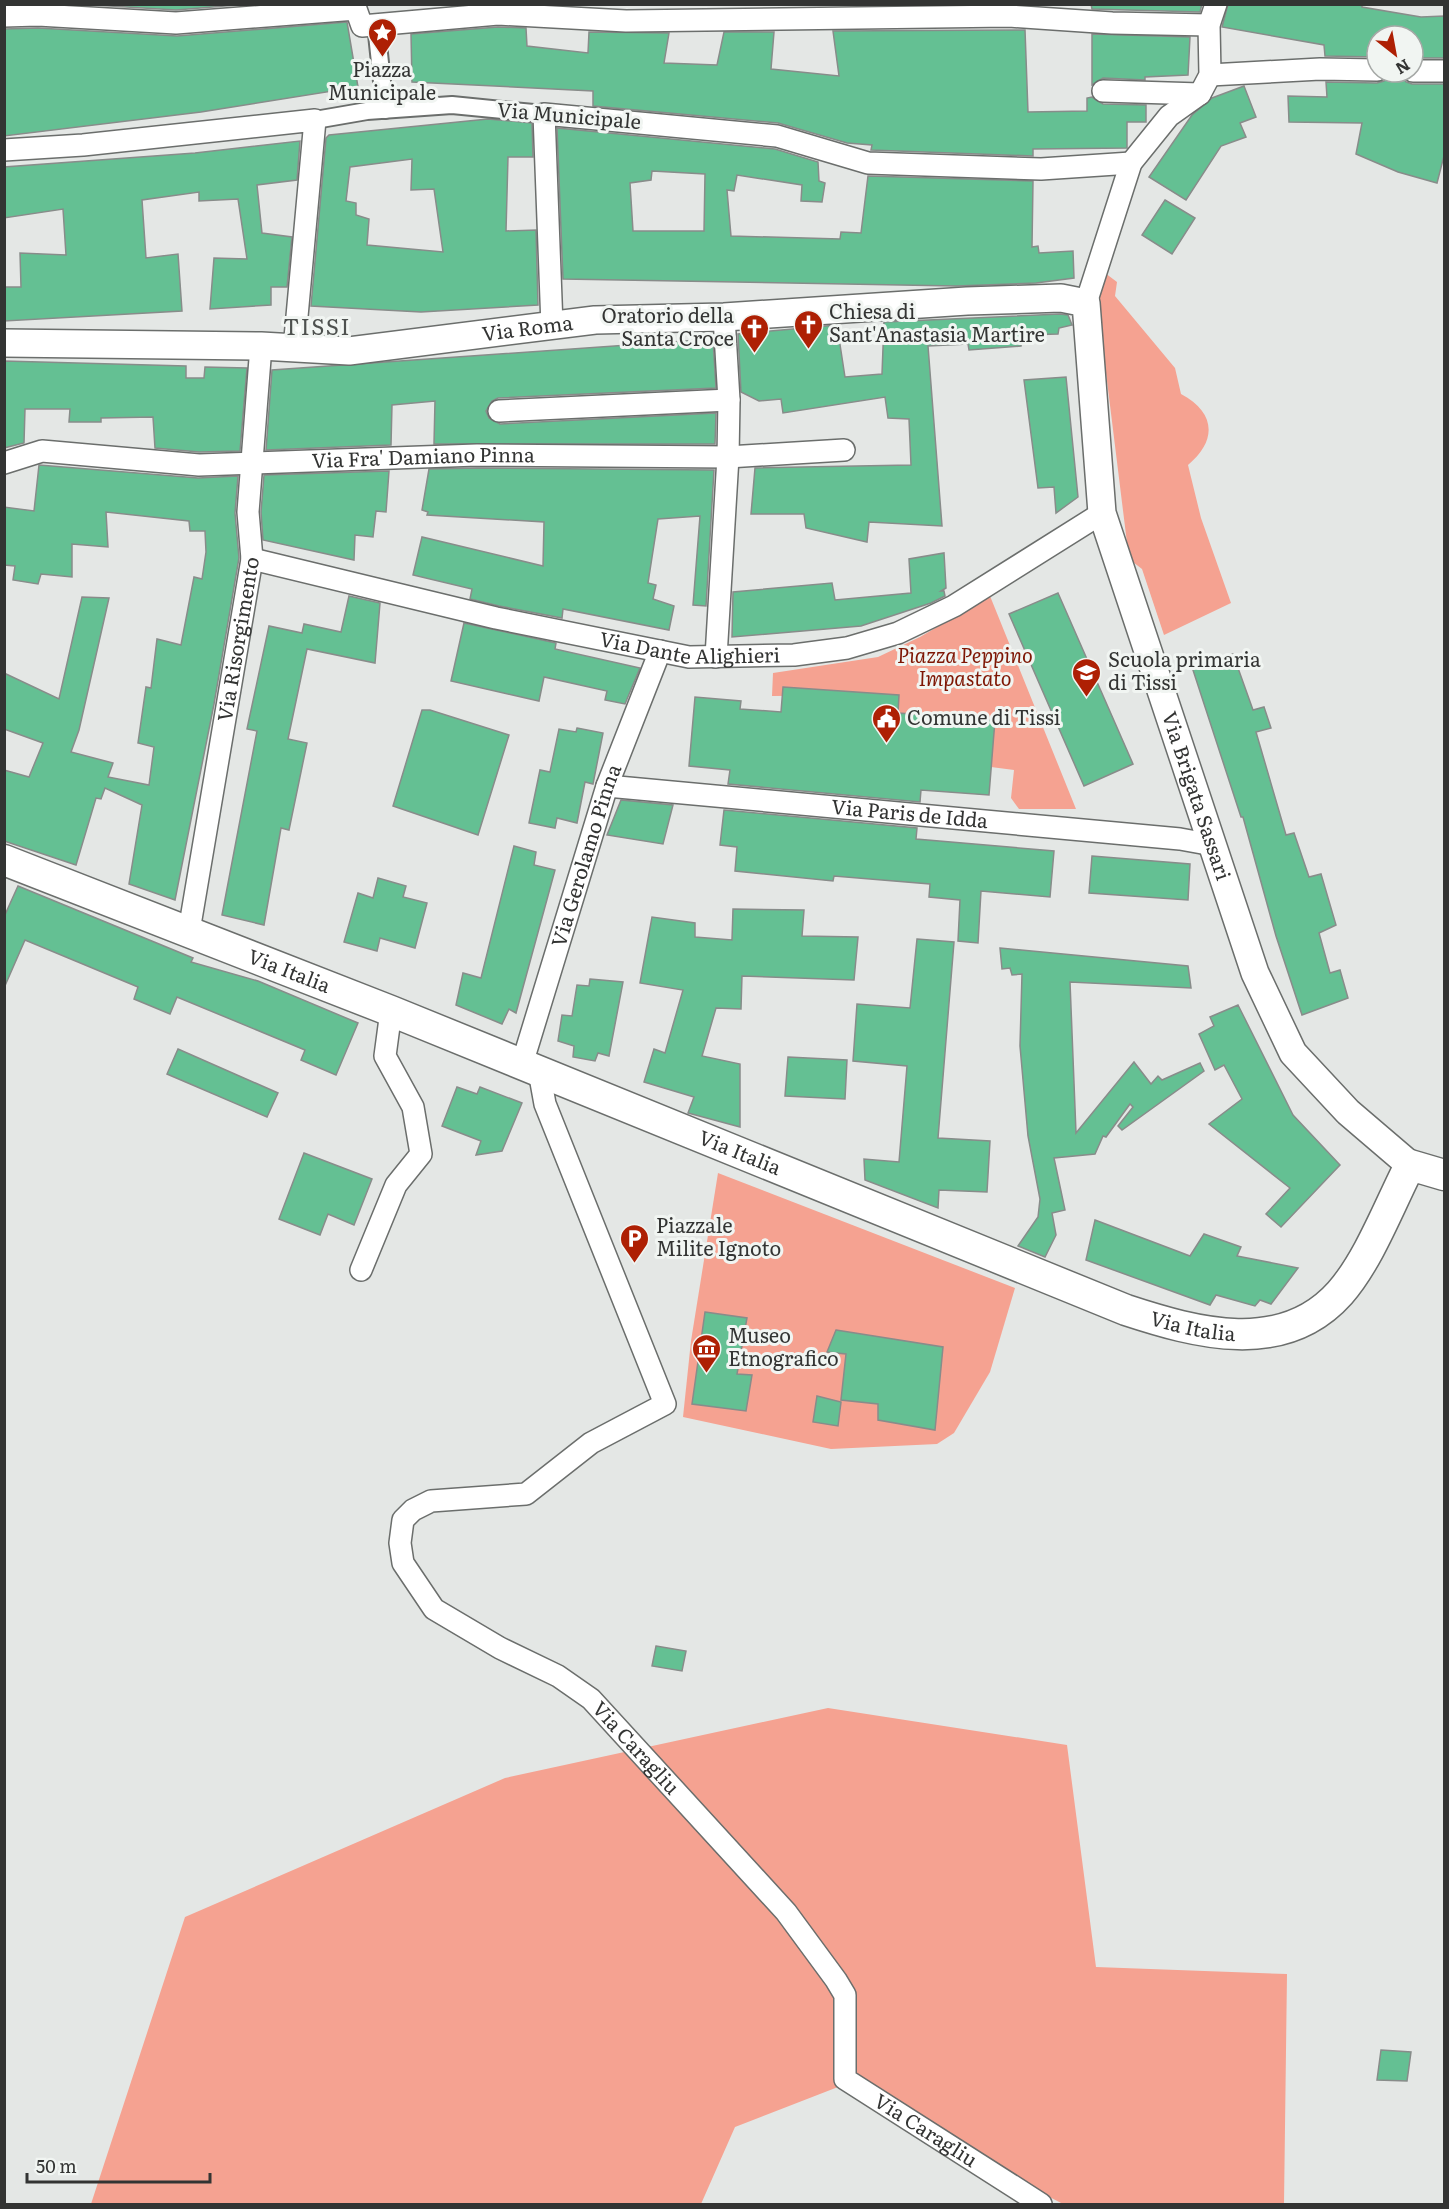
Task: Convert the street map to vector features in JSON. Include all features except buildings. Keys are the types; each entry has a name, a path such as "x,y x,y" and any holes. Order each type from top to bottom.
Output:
{"main road":[{"name":"Via Italia","path":"4,860 391,1011 1126,1310 1181,1328 1235,1335 1281,1331 1316,1316 1340,1293 1359,1266 1410,1165"},
{"name":"Via Brigata Sassari","path":"1410,1165 1444,1175"}],"street":[{"path":"1086,303 1131,164 1169,116 1200,94 1210,75 1209,25 1216,4"},
{"path":"4,16 38,15 176,22 356,7 362,26 498,14 626,21 1009,16 1112,23 1209,25"},
{"path":"376,25 385,110"},
{"path":"1210,75 1320,69 1365,70"},
{"path":"1425,71 1444,71"},
{"path":"1103,91 1200,94"},
{"name":"Via Municipale","path":"4,150 83,144 315,120 385,110 453,105 777,136 868,164 1041,169 1131,164"},
{"path":"544,114 552,326"},
{"path":"294,349 315,120"},
{"name":"Via Roma","path":"4,343 261,346 349,351 595,320 724,317 967,301 1061,298 1086,303"},
{"name":"Via Brigata Sassari","path":"1086,303 1102,513 1255,973 1293,1053 1348,1112 1410,1165"},
{"path":"716,657 728,457 729,400 724,317"},
{"name":"Via Risorgimento","path":"189,931 252,559 248,512 261,346"},
{"path":"499,411 729,400"},
{"name":"Via Fra' Damiano Pinna","path":"4,463 42,451 199,465 477,455 728,457 844,450"},
{"name":"Via Dante Alighieri","path":"252,559 496,618 689,657 794,655 847,648 898,633 954,606 1102,513"},
{"name":"Via Gerolamo Pinna","path":"531,1068 607,786 660,651"},
{"name":"Via Paris de Idda","path":"607,786 1168,838 1213,845"},
{"path":"361,1270 396,1185 421,1154 413,1107 385,1056 391,1011"},
{"name":"Via Caragliu","path":"531,1068 665,1404 591,1443 526,1494 431,1501 413,1510 403,1520 400,1543 403,1563 434,1609 500,1648 558,1676 591,1699 786,1912 845,1995 845,2079 1041,2205"}],"green space":[{"path":"1105,273 1117,282 1115,296 1175,368 1181,394 1201,409 1208,427 1208,436 1204,446 1198,456 1188,465 1201,518 1231,603 1164,635 1142,569 1129,559 1098,308 1099,289"},
{"name":"Piazza Peppino Impastato","path":"990,596 1076,809 1019,809 1011,798 1014,770 991,767 898,713 899,695 772,696 773,673 878,657 920,637"},
{"path":"718,1173 1015,1288 990,1372 954,1433 937,1444 831,1449 683,1417 691,1341"},
{"path":"828,1708 1067,1745 1096,1967 1287,1974 1284,2204 1063,2204 838,2087 735,2127 701,2204 91,2204 185,1917 505,1778"}],"place":[{"name":"Piazza Municipale","path":"382,58"},
{"name":"Chiesa di Sant'Anastasia Martire","path":"808,350"},
{"name":"Oratorio della Santa Croce","path":"755,354"},
{"name":"Scuola primaria di Tissi","path":"1087,698"},
{"name":"Comune di Tissi","path":"886,744"},
{"name":"Piazzale Milite Ignoto","path":"635,1264"},
{"name":"Museo Etnografico","path":"707,1374"}],"district":[{"name":"TISSI","path":"317,327"}]}
